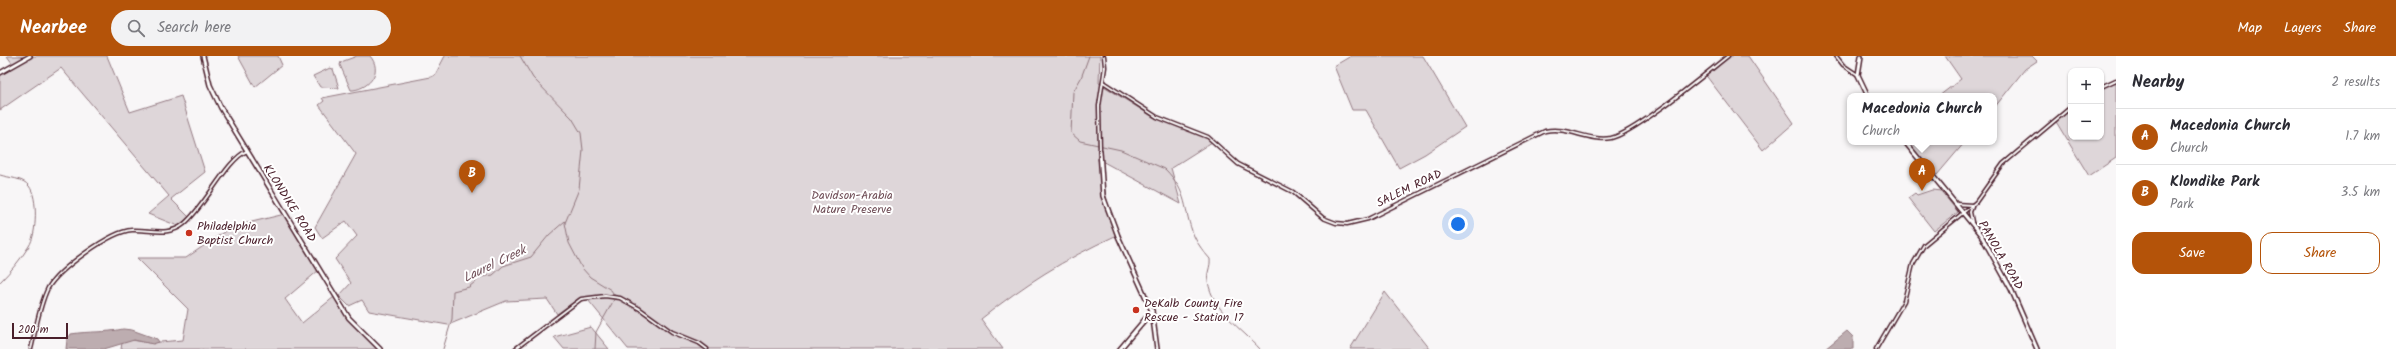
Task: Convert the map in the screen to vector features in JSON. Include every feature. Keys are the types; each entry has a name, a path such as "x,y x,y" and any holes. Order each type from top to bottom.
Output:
{"main road":[{"path":"0,72 30,56"},
{"name":"KLONDIKE ROAD","path":"203,56 214,96 247,151 349,318 380,349"},
{"path":"1861,56 1858,75 1867,93"},
{"name":"PANOLA ROAD","path":"1907,145 1972,222 2011,289 2037,349"},
{"path":"1100,151 1101,187 1105,205 1152,311 1157,349"},
{"path":"1120,349 1152,311"}],"street":[{"path":"1100,151 1099,106 1103,82 1104,56"},
{"name":"SALEM ROAD","path":"1103,82 1157,117 1208,137 1238,164 1292,192 1323,218 1336,223 1347,224 1368,219 1545,131 1563,129 1602,138 1623,134 1728,56"},
{"path":"1836,56 1844,66 1858,75"},
{"path":"1853,71 1858,70"},
{"path":"2104,86 2116,80"},
{"path":"1972,222 1970,212 1974,204 2003,164 2068,110"},
{"path":"31,349 47,290 61,273 118,233 132,230 165,232 181,227 210,196 230,165 247,151"},
{"path":"1956,204 1974,204"},
{"path":"1876,349 1904,301 1913,264 1920,251 1930,238 1974,204"},
{"path":"515,349 581,299 605,296 620,298 640,309 672,332 700,343 707,349"}],"green space":[{"path":"7,56 107,56 130,112 181,96 205,172 171,199 189,217 178,226 148,214 169,196 61,68 0,110 0,74 15,67"},
{"path":"238,56 278,56 282,65 255,87"},
{"path":"357,56 370,56 374,62 375,73 373,78 365,86 359,89 351,90 340,65 341,62"},
{"name":"Davidson-Arabia Nature Preserve","path":"445,56 1100,56 1099,83 1153,117 1201,134 1212,142 1171,168 1181,204 1098,159 1115,236 1078,254 1045,273 981,319 1003,349 628,349 588,300 591,300 589,297 579,298 557,314 547,299 506,301 448,325 369,311 362,300 349,306 339,296 351,283 335,259 357,236 346,221 322,238 315,227 356,154 319,105 324,101 322,98 431,77 435,75"},
{"path":"1351,56 1423,56 1465,127 1425,154 1399,168 1366,110 1352,110 1334,66"},
{"path":"1726,56 1748,56 1794,123 1763,150 1704,73"},
{"path":"1945,56 2032,56 2037,61 2025,69 1997,104 1997,93 1943,93 1961,79"},
{"path":"330,68 333,69 339,88 320,87 313,76"},
{"path":"2116,81 2116,158 2089,176 2055,120 2068,109 2068,140 2104,140 2104,85"},
{"path":"1910,145 1962,145 1937,175"},
{"path":"1932,190 1941,191 1958,212 1934,231 1908,198 1915,193 1917,195"},
{"path":"285,214 319,270 285,299 302,323 334,297 362,333 380,349 121,349 122,343 132,340 149,343 183,340 188,309 137,258 186,258 231,227"},
{"path":"1385,292 1430,349 1350,349"},
{"path":"591,327 609,349 564,349 554,337"}],"shaded area":[{"path":"123,329 132,330 157,339 159,342 153,344 134,340 104,349 66,349 67,340 71,334"},
{"path":"1847,331 1853,337 1853,349 1825,349"}],"waterway":[{"path":"520,56 533,78 572,118 581,133 583,150 579,189 565,223 569,243 582,268 590,277 611,290 615,296"},
{"path":"1089,56 1081,78 1073,92 1071,133 1080,141 1121,150 1165,169 1173,178 1182,194 1194,236 1210,259 1208,278 1215,301 1221,310 1260,349"},
{"path":"0,175 26,183 32,191 35,207 35,225 32,240 23,256 0,282"},
{"name":"Laurel Creek","path":"443,349 452,319 453,291 469,287 481,277 493,275 503,266 531,257 549,235 565,221"},
{"path":"595,349 596,332 615,298"}],"place":[{"name":"Macedonia Church","path":"1922,191"},
{"name":"Klondike Park","path":"472,193"},
{"name":"Philadelphia Baptist Church","path":"189,233"},
{"name":"DeKalb County Fire Rescue - Station 17","path":"1136,310"}]}
